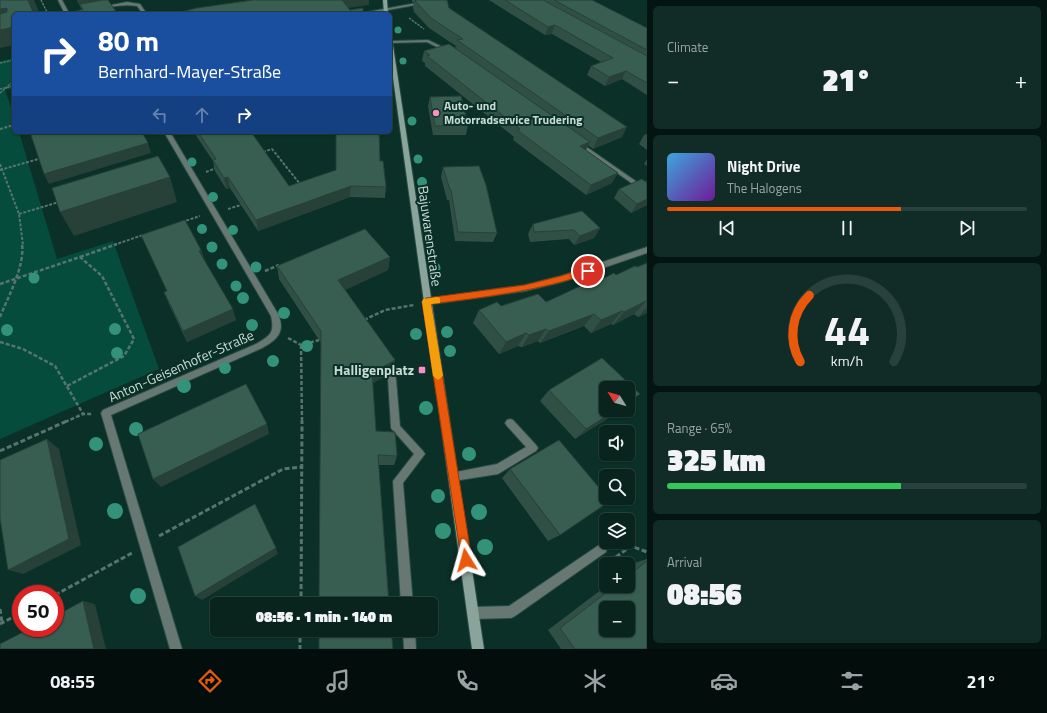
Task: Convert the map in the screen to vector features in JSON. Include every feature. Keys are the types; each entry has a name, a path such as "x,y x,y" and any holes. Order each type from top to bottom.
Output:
{"main road":[{"path":"385,0 386,12"},
{"name":"Bajuwarenstraße","path":"392,55 426,302 454,476 478,649"}],"street":[{"path":"60,0 68,12"},
{"path":"386,12 441,0"},
{"path":"80,12 127,3 138,4 144,12"},
{"path":"392,40 428,40 444,47 457,56"},
{"path":"168,134 275,316 277,332"},
{"path":"571,138 647,192"},
{"path":"426,302 532,286 562,279 647,250"},
{"name":"Anton-Geisenhofer-Straße","path":"176,649 106,413 260,346 270,340 277,332"},
{"path":"392,379 396,428 420,454 398,481 406,597"},
{"path":"454,476 498,470 533,448 510,423"},
{"path":"473,613 511,612 601,549"},
{"path":"409,637 410,649"}],"path":[{"path":"41,0 47,12"},
{"path":"404,15 428,32"},
{"path":"0,63 12,60"},
{"path":"0,93 1,89 12,82"},
{"path":"1,89 12,86"},
{"path":"0,129 12,126"},
{"path":"258,154 272,149 301,185"},
{"path":"1,169 46,157"},
{"path":"0,164 19,214 23,249 16,278 0,317"},
{"path":"204,172 217,168"},
{"path":"293,187 306,183"},
{"path":"19,214 63,201"},
{"path":"227,210 249,202"},
{"path":"181,222 213,211"},
{"path":"0,284 145,234"},
{"path":"66,386 124,356 134,339 102,276 80,257"},
{"path":"252,277 286,263"},
{"path":"358,323 385,310 410,306"},
{"path":"277,332 301,345 319,340"},
{"path":"0,342 23,350 55,366 83,414"},
{"path":"301,345 303,467 301,597"},
{"path":"0,451 83,414 106,413"},
{"path":"64,590 283,469 303,467"},
{"path":"617,557 631,546 647,552"},
{"path":"0,609 1,624 12,618"},
{"path":"300,637 300,649"}],"green space":[{"path":"12,58 12,88 5,90 12,110 12,134 20,134 57,259 113,241 159,369 0,439 0,61"}],"building":[{"path":"0,0 28,0 33,12 12,12 12,27 0,30 0,14 7,12 7,8 0,9"},
{"path":"108,0 116,12 84,12 80,4"},
{"path":"253,0 342,0 350,10 363,8 363,12 181,12 197,8"},
{"path":"415,0 447,0 449,8 627,127 598,138 457,40 463,39 431,18"},
{"path":"505,0 543,0 647,56 647,83 626,71 609,77 591,66 613,58 555,25 548,27"},
{"path":"554,0 592,0 647,28 647,50"},
{"path":"449,44 590,142 580,146 618,173 591,185 517,130 520,129 427,56 430,55 424,51"},
{"path":"461,96 468,125 435,126 430,97"},
{"path":"31,134 143,134 148,143 44,174"},
{"path":"199,134 252,134 289,186 336,170 336,134 379,134 380,161 383,161 386,187 351,186 256,220 228,177 224,178 213,160 216,159"},
{"path":"158,156 170,177 60,212 52,188"},
{"path":"479,166 486,185 497,233 458,232 451,190 443,167"},
{"path":"642,179 647,183 647,199 637,204 619,189"},
{"path":"582,211 600,228 580,236 574,230 534,232 533,224"},
{"path":"185,220 201,250 199,251 233,309 183,331 164,292 167,291 141,235"},
{"path":"365,229 390,257 338,280 395,360 372,373 376,431 395,432 397,456 378,455 388,597 319,597 321,331 277,266"},
{"path":"647,263 647,302 646,301 624,312 622,311 601,320 594,314 549,331 546,329 529,335 526,333 506,342 479,310 497,302 501,306 538,294 546,302 589,282 593,284 614,273 616,275 635,266 637,267"},
{"path":"602,358 626,381 599,381 599,417 605,417 586,429 549,390"},
{"path":"246,384 267,424 153,479 138,434"},
{"path":"635,389 640,394 635,397"},
{"path":"47,439 69,539 8,570 0,518 0,460"},
{"path":"559,440 599,488 599,505 604,505 560,535 510,469"},
{"path":"255,504 276,548 195,596 178,547"},
{"path":"647,561 647,649 575,649 560,628 606,593 635,593 635,570"},
{"path":"83,601 94,649 0,649 0,644 14,637 64,637 64,611"},
{"path":"319,637 392,637 393,649 319,649"}],"slow traffic":[{"path":"437,300 426,302 438,376"}],"place":[{"name":"Auto- und Motorradservice Trudering","path":"436,113"},
{"name":"Halligenplatz","path":"422,370"}],"route":[{"path":"466,560 426,302 525,288 588,271"}]}
